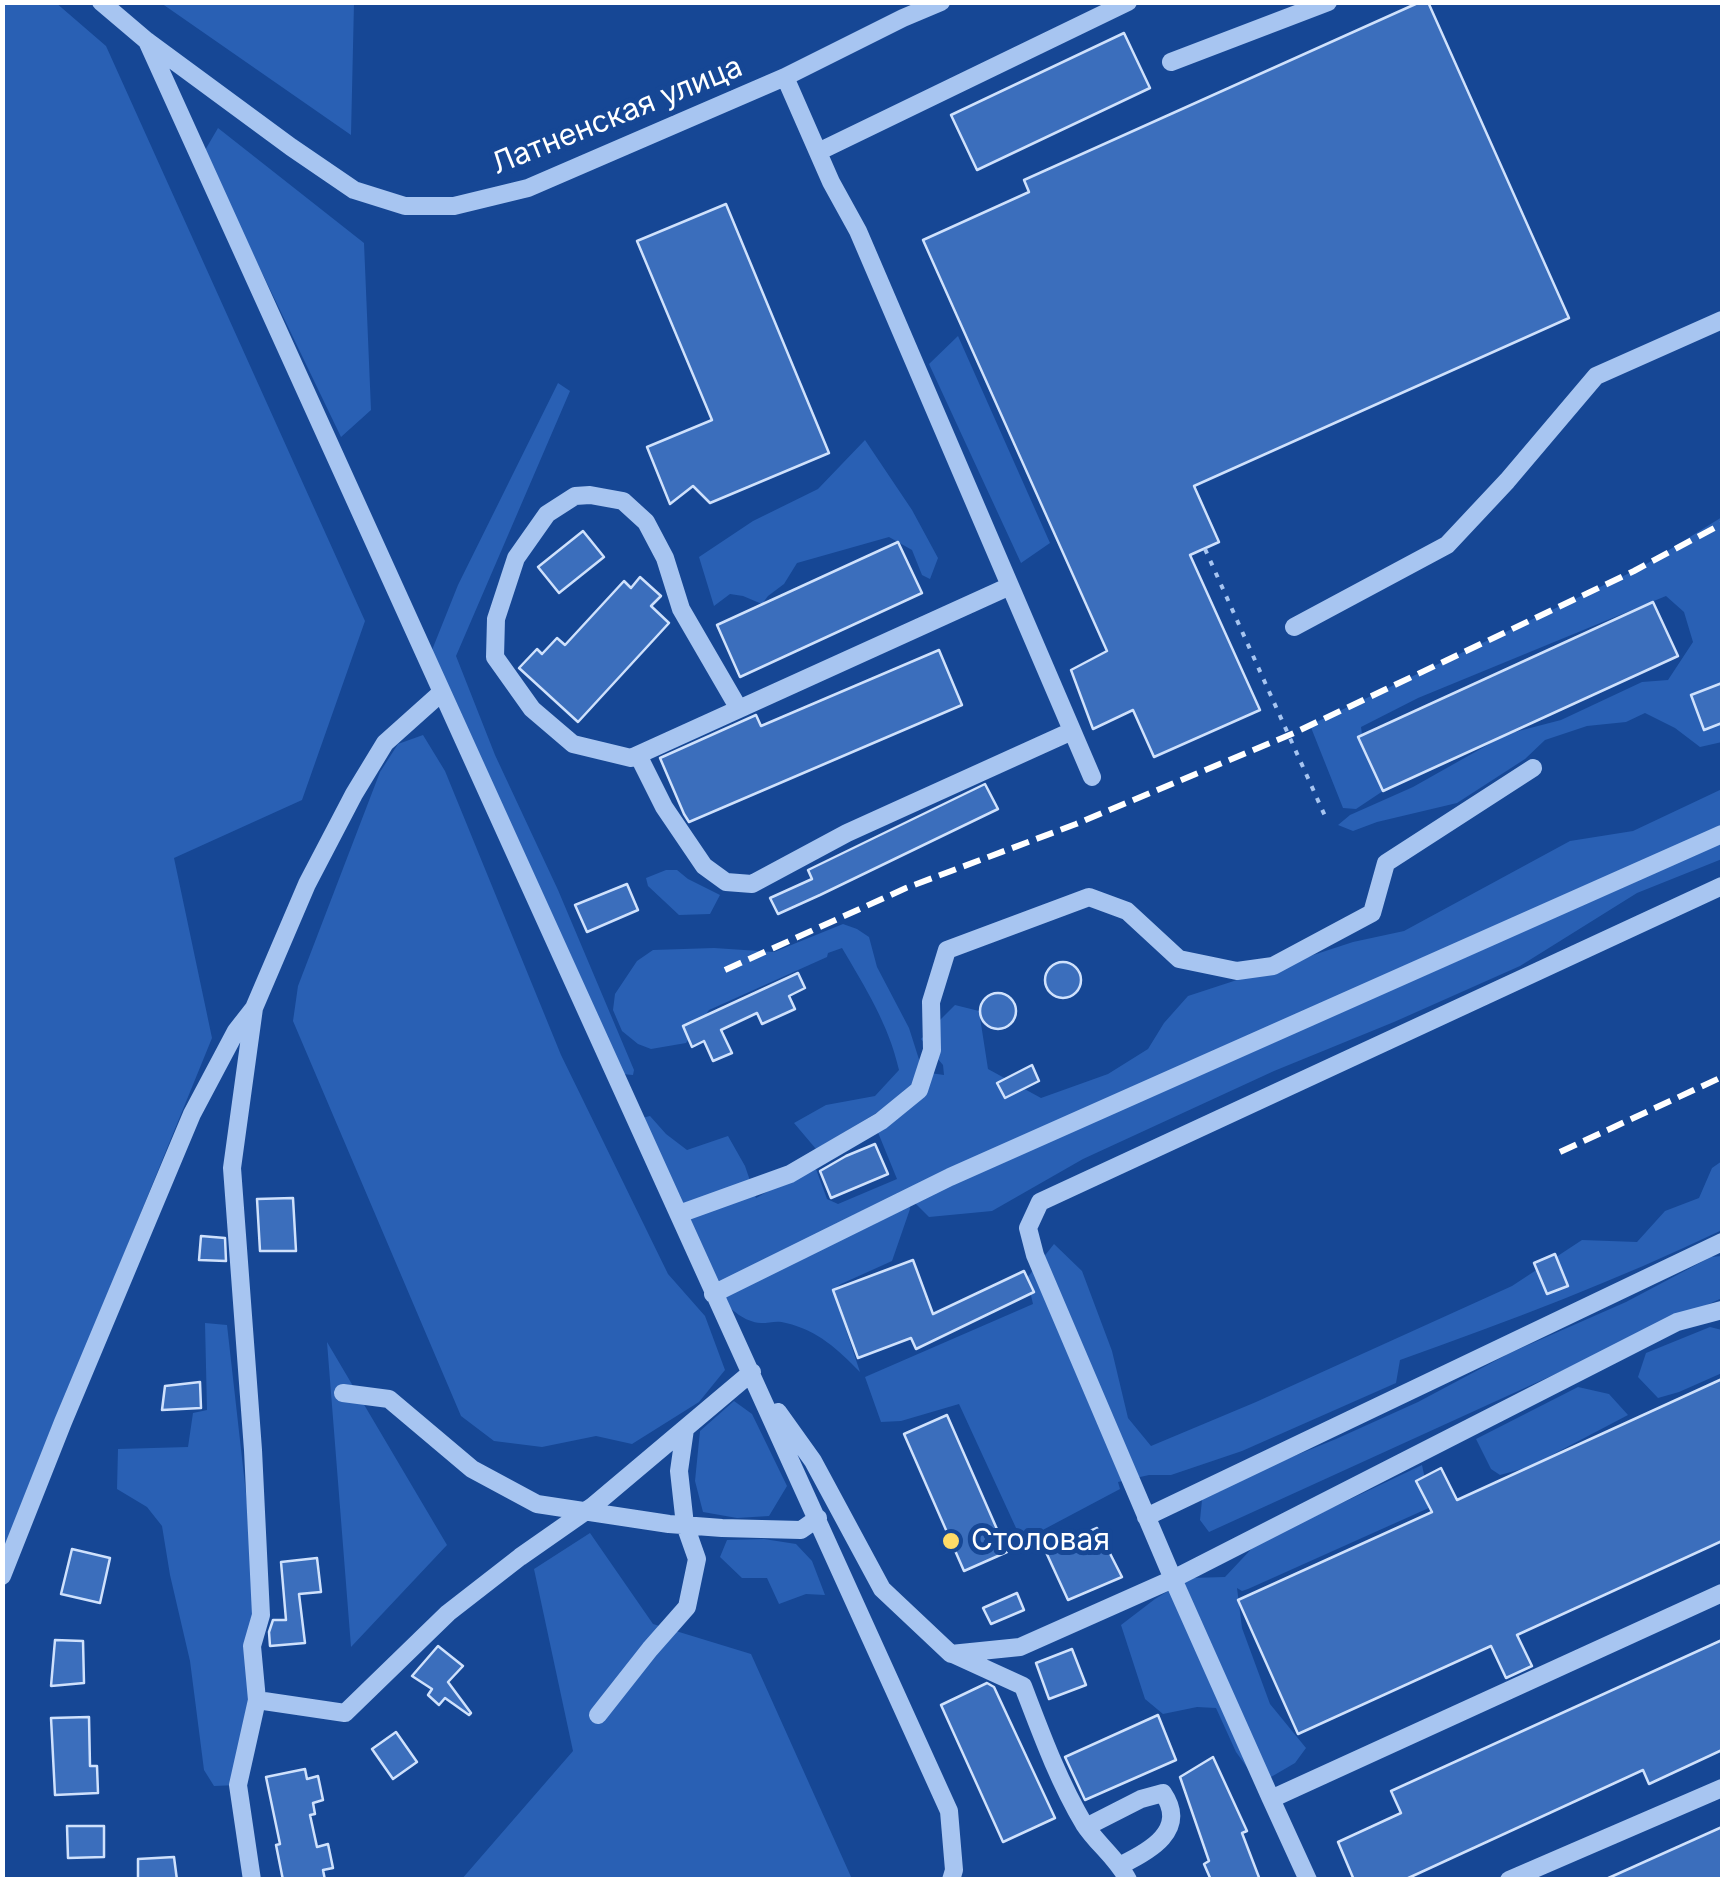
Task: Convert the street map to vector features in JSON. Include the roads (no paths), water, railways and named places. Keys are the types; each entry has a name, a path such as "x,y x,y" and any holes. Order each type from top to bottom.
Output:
{"street":[{"name":"Латненская улица","path":"102,2 148,41 354,190 405,206 454,206 528,188 785,77 907,10 941,2"},
{"path":"818,152 1128,2"},
{"path":"1171,62 1328,2"},
{"path":"148,41 949,1811 954,1870 951,1880"},
{"path":"785,77 831,182 858,230 1092,777"},
{"path":"1294,626 1447,545 1596,376 1722,320"},
{"path":"738,709 681,609 664,558 646,522 623,501 590,495 575,496 547,514 516,558 496,618 495,657 532,709 573,744 631,758 1010,586"},
{"path":"2,1576 62,1422 192,1114 236,1031 254,1008 307,884 354,794 385,743 442,692"},
{"path":"638,755 664,806 704,866 726,882 752,884 847,833 1072,731"},
{"path":"679,1214 790,1174 881,1120 919,1090 932,1050 930,1002 947,950 1089,897 1127,910 1179,959 1236,971 1274,966 1372,914 1386,863 1532,768"},
{"path":"713,1294 950,1177 1722,834"},
{"path":"1308,1880 1146,1517 1034,1255 1028,1228 1040,1202 1722,886"},
{"path":"252,1880 238,1786 257,1700 252,1646 261,1616 232,1168 254,1008"},
{"path":"1146,1517 1722,1242"},
{"path":"952,1654 1020,1647 1174,1579 1676,1322 1722,1310"},
{"path":"257,1700 345,1714 448,1613 584,1513 684,1429 754,1377"},
{"path":"754,1377 814,1461 882,1588 952,1654 1023,1686 1050,1758 1086,1827 1124,1872 1153,1849 1170,1826 1172,1806 1162,1793 1086,1827"},
{"path":"343,1393 390,1399 472,1468 537,1504 685,1525 801,1530 818,1518"},
{"path":"598,1716 687,1607 697,1559 685,1525 679,1471 684,1429"},
{"path":"1271,1799 1722,1593"},
{"path":"1509,1880 1722,1788"}],"railway":[{"path":"725,970 906,888 1076,824 1294,733 1634,571 1722,524"},
{"path":"1560,1152 1722,1077"}],"place":[{"name":"Столовая","path":"951,1541"}]}
